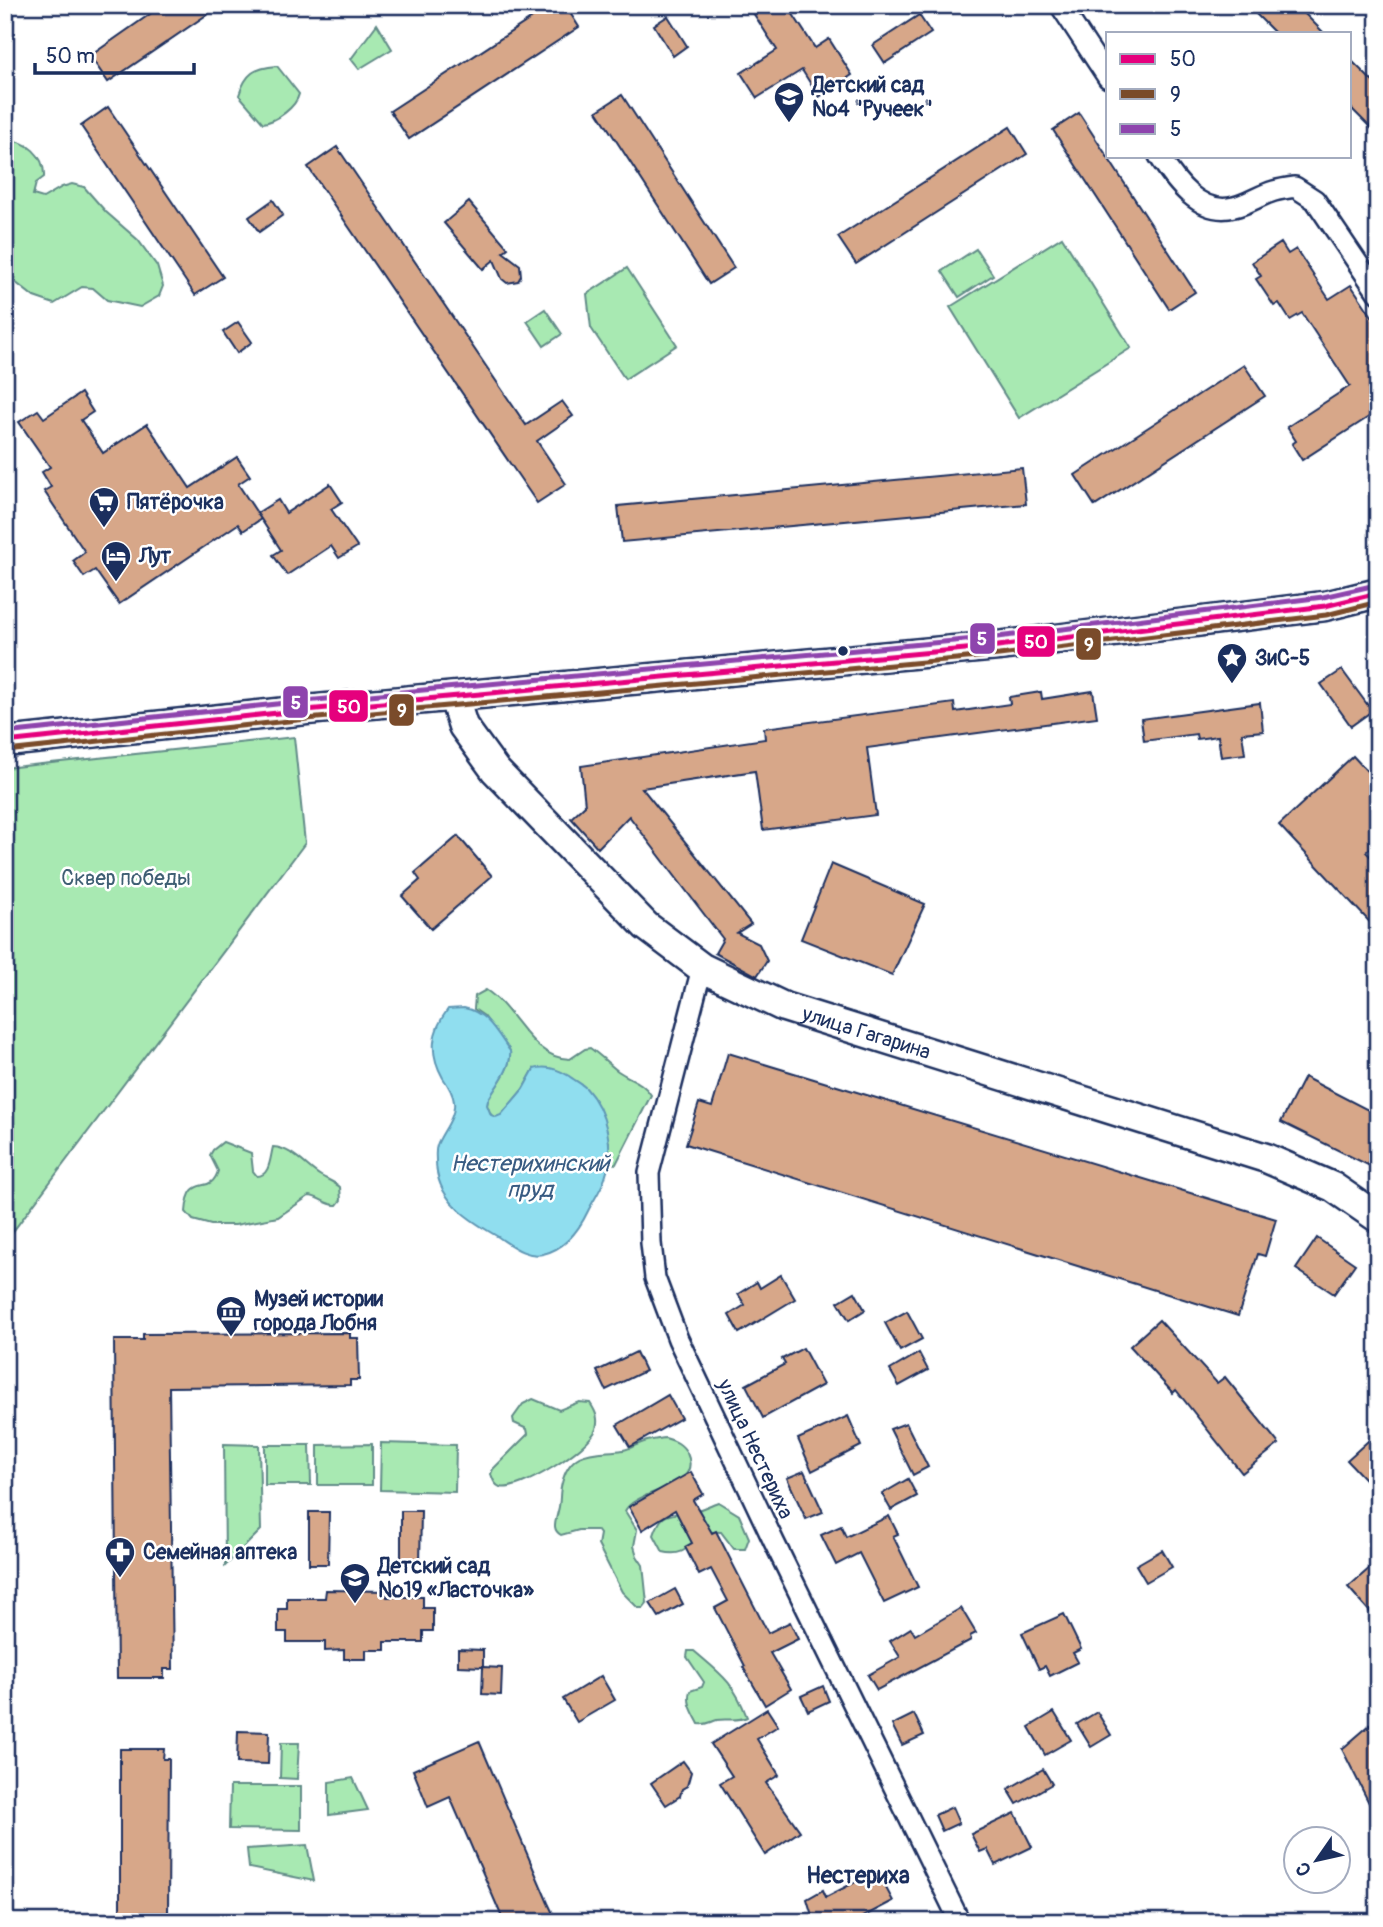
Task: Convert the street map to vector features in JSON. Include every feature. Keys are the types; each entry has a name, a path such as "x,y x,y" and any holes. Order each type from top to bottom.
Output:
{"main road":[{"path":"5,742 306,710 998,646 1325,606 1378,593"},
{"name":"улица Гагарина","path":"454,698 463,726 495,770 646,926 702,968 785,1007 1266,1158 1333,1187 1378,1218"}],"street":[{"path":"1060,5 1106,75"},
{"path":"1160,158 1194,199 1214,209 1234,208 1275,190 1295,187 1315,200 1378,293"},
{"name":"улица Нестериха","path":"702,968 649,1173 655,1278 678,1339 757,1506 960,1922"}],"green space":[{"path":"377,24 392,49 359,69 351,59"},
{"path":"277,66 299,94 285,113 263,123 239,95 252,73 262,68"},
{"path":"5,141 21,143 38,156 44,169 44,177 36,183 33,195 43,198 72,184 84,187 106,212 138,240 157,266 163,286 159,296 140,307 107,300 93,288 82,287 54,304 34,297 5,274"},
{"path":"1062,237 1131,348 1019,418 950,307"},
{"path":"976,249 993,275 959,297 942,271"},
{"path":"627,268 677,345 625,379 591,328 587,294"},
{"path":"545,309 562,334 544,346 527,321"},
{"name":"Сквер победы","path":"294,737 305,843 5,1242 5,768"},
{"path":"486,990 497,998 544,1050 556,1057 570,1059 590,1048 618,1071 648,1090 651,1095 616,1164 609,1163 609,1142 534,1069 523,1089 501,1116 496,1118 491,1115 488,1100 506,1070 510,1051 484,1016 474,1009 475,996"},
{"path":"223,1142 251,1153 253,1171 257,1176 267,1170 273,1147 287,1151 340,1187 341,1200 337,1205 333,1205 309,1196 278,1217 235,1225 211,1225 193,1220 186,1212 188,1199 195,1188 214,1179 218,1171 210,1155"},
{"path":"533,1399 559,1410 579,1402 590,1403 596,1416 596,1429 582,1446 553,1467 522,1483 500,1487 491,1474 528,1434 527,1429 514,1423 513,1418 523,1404"},
{"path":"665,1438 683,1447 690,1465 678,1482 642,1497 625,1511 637,1530 634,1546 643,1565 647,1603 643,1608 638,1608 622,1592 598,1545 600,1534 597,1530 579,1530 561,1535 556,1530 555,1521 566,1471 578,1458 586,1454 626,1449 646,1441"},
{"path":"381,1443 456,1445 455,1492 380,1490"},
{"path":"224,1444 259,1445 261,1530 225,1566"},
{"path":"372,1444 372,1485 318,1485 318,1445"},
{"path":"265,1445 310,1445 311,1485 265,1485"},
{"path":"718,1502 739,1515 749,1538 745,1549 734,1549 721,1532 710,1532 681,1552 663,1552 654,1535 663,1518"},
{"path":"688,1651 694,1651 726,1680 737,1695 747,1717 699,1724 691,1708 689,1695 690,1691 702,1687 704,1682 687,1657"},
{"path":"281,1743 299,1743 297,1779 280,1778"},
{"path":"353,1778 368,1810 329,1815 329,1782"},
{"path":"230,1786 301,1786 301,1830 229,1829"},
{"path":"307,1845 314,1881 249,1868 247,1849"}],"water":[{"name":"Нестерихинский пруд","path":"464,1008 485,1019 510,1051 506,1070 488,1100 491,1115 501,1115 523,1089 534,1069 543,1067 561,1071 584,1086 604,1119 609,1155 603,1182 576,1232 558,1248 543,1254 524,1252 474,1222 447,1197 437,1174 436,1149 451,1119 454,1102 435,1060 435,1034 448,1009"}],"building":[{"path":"163,5 221,5 108,82 90,56"},
{"path":"552,5 565,5 579,27 409,139 390,111"},
{"path":"748,5 787,5 815,48 829,39 852,75 819,97 802,70 757,98 741,73 777,50"},
{"path":"1247,5 1296,5 1323,32 1274,32"},
{"path":"919,15 931,33 885,63 873,45"},
{"path":"668,16 687,46 673,56 654,25"},
{"path":"1352,61 1378,87 1378,135 1352,109"},
{"path":"622,95 734,268 709,284 597,111"},
{"path":"108,107 223,277 195,295 81,126"},
{"path":"1079,113 1195,292 1169,309 1053,130"},
{"path":"1010,127 1027,154 856,264 838,237"},
{"path":"337,147 526,425 562,401 573,416 537,441 566,484 537,503 308,167"},
{"path":"273,200 283,215 259,232 249,217"},
{"path":"469,202 508,248 503,252 520,265 521,276 518,281 507,283 502,279 494,260 483,269 444,223"},
{"path":"1281,243 1288,254 1296,249 1329,299 1351,285 1378,325 1378,411 1302,460 1292,444 1296,441 1287,427 1350,386 1302,313 1290,320 1279,303 1274,306 1256,279 1261,276 1252,262"},
{"path":"238,322 252,342 237,353 223,332"},
{"path":"1244,365 1265,396 1095,506 1075,475"},
{"path":"81,393 93,412 81,420 103,453 147,424 190,488 237,457 250,476 238,484 261,519 243,531 238,524 119,604 95,570 84,577 73,561 85,552 44,491 51,487 42,472 50,467 19,422 38,410 44,418"},
{"path":"1022,468 1026,504 622,542 618,506"},
{"path":"330,484 342,502 331,509 357,547 339,558 331,546 287,575 273,555 281,550 257,513 278,500 286,513"},
{"path":"1342,670 1372,711 1351,726 1321,684"},
{"path":"1093,691 1097,717 867,748 876,815 763,830 755,771 642,788 751,924 737,933 759,944 767,961 757,976 715,953 723,939 629,816 598,848 571,818 585,805 581,766 765,739 764,728 954,703 955,712 1010,704 1009,697 1041,692 1042,699"},
{"path":"1260,703 1263,731 1242,733 1245,754 1221,757 1218,736 1197,739 1196,734 1144,741 1141,719"},
{"path":"1353,756 1378,783 1378,841 1366,852 1378,864 1378,931 1279,825"},
{"path":"458,836 492,876 431,929 402,896 420,880 415,873"},
{"path":"831,864 925,904 892,975 801,939"},
{"path":"728,1053 1276,1219 1265,1256 1258,1254 1238,1316 686,1144 699,1103 712,1107"},
{"path":"1304,1077 1378,1115 1378,1170 1281,1122"},
{"path":"1317,1238 1355,1264 1334,1294 1296,1269"},
{"path":"781,1275 795,1299 739,1333 729,1315 745,1305 738,1294 757,1282 760,1288"},
{"path":"855,1292 865,1310 849,1320 838,1302"},
{"path":"907,1311 922,1339 900,1351 885,1323"},
{"path":"1159,1320 1217,1383 1225,1377 1279,1444 1242,1473 1176,1390 1173,1393 1130,1346"},
{"path":"350,1333 350,1338 358,1338 359,1380 350,1380 350,1385 169,1387 173,1669 164,1669 164,1678 117,1678 114,1340 143,1340 143,1334"},
{"path":"803,1348 823,1385 763,1418 746,1385 785,1364 782,1359"},
{"path":"636,1352 645,1371 606,1390 597,1371"},
{"path":"919,1353 928,1370 899,1386 890,1370"},
{"path":"668,1395 681,1418 630,1447 617,1425"},
{"path":"848,1416 861,1446 812,1471 798,1439"},
{"path":"906,1423 928,1467 913,1475 890,1429"},
{"path":"1378,1432 1378,1493 1347,1460"},
{"path":"804,1471 823,1512 806,1519 787,1478"},
{"path":"691,1472 703,1494 693,1500 712,1533 716,1531 768,1633 790,1622 798,1639 770,1653 791,1689 765,1705 743,1667 745,1666 715,1608 728,1601 711,1569 699,1575 685,1547 692,1543 675,1510 642,1530 629,1507"},
{"path":"908,1479 917,1496 891,1510 882,1494"},
{"path":"401,1511 421,1511 420,1564 401,1564"},
{"path":"309,1512 329,1512 328,1564 309,1564"},
{"path":"889,1516 898,1534 893,1536 918,1587 884,1603 859,1553 836,1565 821,1535 841,1526 846,1537"},
{"path":"1162,1550 1172,1567 1146,1582 1136,1565"},
{"path":"1378,1561 1378,1621 1348,1587"},
{"path":"675,1589 683,1604 659,1617 650,1603"},
{"path":"326,1590 387,1591 387,1597 423,1597 423,1608 433,1608 433,1631 423,1631 423,1642 385,1642 385,1650 366,1650 366,1659 344,1659 344,1650 325,1651 325,1642 287,1642 287,1632 278,1632 278,1609 287,1609 287,1598 325,1598"},
{"path":"961,1608 976,1633 970,1636 971,1640 877,1690 868,1675 900,1657 890,1641 911,1628 915,1635"},
{"path":"1064,1614 1081,1649 1073,1653 1078,1662 1050,1676 1045,1666 1039,1669 1022,1633"},
{"path":"458,1649 483,1650 483,1667 458,1666"},
{"path":"483,1667 502,1668 501,1695 482,1694"},
{"path":"601,1676 615,1700 577,1722 563,1699"},
{"path":"823,1686 829,1701 808,1711 801,1696"},
{"path":"767,1709 778,1726 757,1739 779,1775 766,1783 800,1831 765,1855 720,1783 732,1776 711,1744"},
{"path":"1054,1712 1071,1740 1045,1755 1029,1727"},
{"path":"1097,1712 1111,1735 1091,1747 1077,1724"},
{"path":"914,1714 924,1735 902,1745 892,1725"},
{"path":"1378,1718 1378,1821 1342,1749"},
{"path":"238,1731 269,1732 268,1764 237,1763"},
{"path":"479,1741 557,1922 504,1922 450,1797 428,1807 413,1770"},
{"path":"120,1749 164,1749 163,1759 169,1759 168,1915 163,1915 163,1922 120,1922"},
{"path":"683,1761 691,1772 687,1786 682,1789 680,1796 666,1805 651,1783"},
{"path":"1043,1769 1052,1784 1017,1804 1008,1789"},
{"path":"952,1807 959,1823 942,1831 935,1815"},
{"path":"1015,1813 1032,1847 995,1865 987,1849 980,1852 971,1834"},
{"path":"877,1871 893,1901 853,1922 814,1922 807,1899 823,1890 826,1897"}],"transit line":[{"name":"5","path":"5,733 305,701 997,637 1323,597 1376,585"},
{"name":"50","path":"5,742 306,710 998,646 1325,606 1378,593"},
{"name":"9","path":"6,751 307,719 999,655 1326,615 1378,602"}],"place":[{"name":"Детский сад №4 \"Ручеек\"","path":"789,124"},
{"name":"Пятёрочка","path":"104,529"},
{"name":"Лут","path":"116,583"},
{"name":"ЗиС-5","path":"1232,685"},
{"name":"Музей истории города Лобня","path":"231,1338"},
{"name":"Семейная аптека","path":"120,1579"},
{"name":"Детский сад №19 «Ласточка»","path":"355,1605"}],"district":[{"name":"Нестериха","path":"858,1875"}]}
